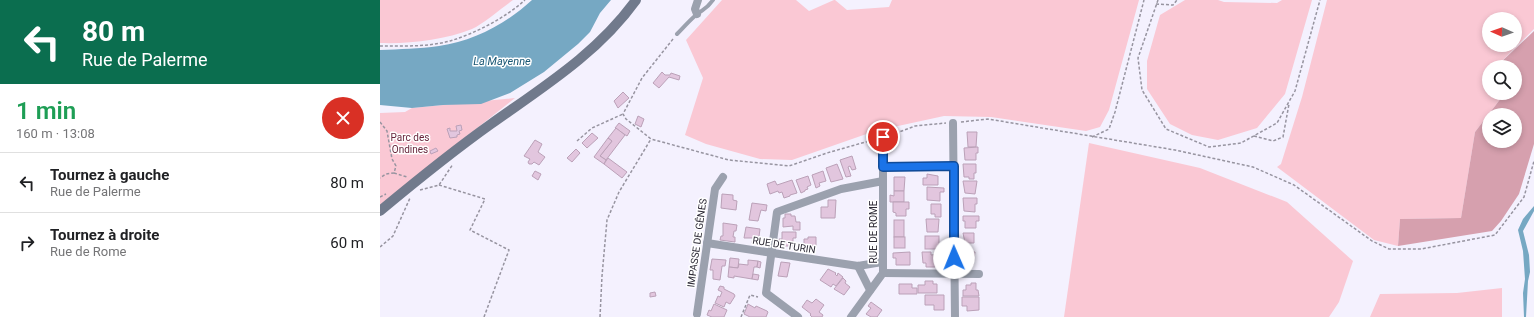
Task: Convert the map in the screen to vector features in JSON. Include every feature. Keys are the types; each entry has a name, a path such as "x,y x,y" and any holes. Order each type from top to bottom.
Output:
{"street":[{"path":"380,211 465,143 540,90 587,54 636,0"},
{"path":"697,14 695,5 698,0"},
{"path":"953,123 955,317"},
{"name":"RUE DE ROME","path":"851,317 883,273 883,137"},
{"path":"883,167 954,166"},
{"name":"IMPASSE DE GÊNES","path":"697,314 715,189 723,177"},
{"path":"798,317 766,293 770,253 777,212 841,189 883,181"},
{"name":"RUE DE TURIN","path":"707,243 858,266 882,262"},
{"path":"858,266 870,290"},
{"path":"883,273 979,274"}],"lane":[{"path":"677,34 713,0"}],"path":[{"path":"380,46 403,46 450,41 498,19 519,6 525,0"},
{"path":"1092,137 1109,129 1115,112 1144,0"},
{"path":"1158,0 1138,58 1142,90 1166,129 1209,147 1241,143 1276,123 1295,91 1320,0"},
{"path":"1156,4 1173,4 1177,0"},
{"path":"577,141 592,128 623,114 642,78 677,34"},
{"path":"1254,136 1273,141 1283,137 1289,101"},
{"path":"623,114 626,119 651,139 730,160 789,166 915,126 988,119 1175,150 1253,167 1294,185 1372,241 1389,249 1421,249 1495,235 1524,197 1534,161"},
{"path":"380,122 387,131 392,159 396,166 394,173"},
{"path":"600,317 607,220 619,192 651,139"},
{"path":"380,178 386,174 394,173 400,174 416,182"},
{"path":"439,184 485,199 470,230 509,250 484,317"},
{"path":"380,247 393,236 412,194"},
{"path":"741,317 750,295 763,298 766,293"}],"green space":[{"path":"380,0 513,0 477,27 461,33 438,39 415,42 380,43"},
{"path":"722,0 796,0 809,11 834,0 847,10 889,7 892,0 1139,0 1109,110 1100,127 1086,131 991,117 944,116 875,131 792,160 760,159 706,144 685,135 703,78 686,40"},
{"path":"1185,0 1277,3 1282,0 1312,0 1285,94 1257,128 1218,140 1192,135 1170,124 1147,89 1147,61 1160,15"},
{"path":"1327,0 1534,0 1534,29 1522,41 1522,12 1482,12 1482,52 1511,52 1503,60 1482,60 1482,100 1500,100 1493,108 1482,108 1482,123 1475,132 1461,218 1400,219 1398,246 1374,240 1277,167 1281,164 1302,97"},
{"name":"Parc des Ondines","path":"515,98 380,205 380,113 405,112 412,108"},
{"path":"1089,143 1200,168 1287,202 1353,261 1339,302 1329,317 1064,317"},
{"path":"1502,288 1502,317 1370,317 1380,294 1457,293"}],"shaded area":[{"path":"1534,31 1534,144 1519,194 1501,221 1492,231 1398,246 1400,219 1461,218 1475,132 1482,123 1482,148 1522,148 1522,108 1493,108 1500,100 1522,100 1522,60 1503,60 1512,52 1522,52 1522,42"}],"water":[{"name":"La Mayenne","path":"532,0 611,0 600,13 590,32 578,44 544,72 510,93 481,104 443,105 412,108 380,105 380,50 432,47 452,44 465,40 477,36 500,24"},
{"path":"1534,206 1534,211 1523,231 1529,255 1530,272 1526,317 1524,317 1523,293 1525,279 1523,251 1518,230 1523,219"}],"building":[{"path":"662,72 665,75 670,75 671,73 680,76 679,80 669,77 659,88 653,83"},
{"path":"623,92 629,98 618,108 614,101"},
{"path":"638,116 644,119 641,127 635,124"},
{"path":"619,123 630,131 627,136 615,128"},
{"path":"461,125 462,130 459,131 460,134 457,135 457,137 450,138 447,129 450,128 450,131 457,131 456,126"},
{"path":"616,128 625,135 606,160 600,156 612,141 608,138"},
{"path":"967,132 977,132 976,147 968,147"},
{"path":"592,133 598,138 587,148 582,143"},
{"path":"608,138 612,141 600,156 606,160 604,164 594,157"},
{"path":"535,140 542,144 538,152 545,157 539,165 534,162 529,164 528,162 530,159 524,156"},
{"path":"978,147 976,160 965,160 964,148"},
{"path":"436,148 438,151 431,154 430,151"},
{"path":"576,149 580,153 572,162 567,158"},
{"path":"852,156 856,169 852,170 850,166 848,167 851,176 846,177 840,160"},
{"path":"608,158 627,172 622,178 604,164"},
{"path":"837,164 843,179 831,182 826,168"},
{"path":"963,164 976,164 974,179 964,177"},
{"path":"535,171 541,174 538,180 532,176"},
{"path":"823,171 826,181 819,183 820,186 816,188 812,175"},
{"path":"927,174 938,176 938,185 923,185 923,178 927,178"},
{"path":"808,176 811,185 807,187 808,189 801,193 796,180"},
{"path":"894,177 905,177 904,191 894,191"},
{"path":"792,180 797,193 784,198 782,192 779,193 778,191 770,194 767,184 775,181 777,185"},
{"path":"963,181 977,181 975,194 965,193"},
{"path":"927,187 944,188 944,192 940,192 940,201 927,200"},
{"path":"894,191 904,191 904,202 890,202 890,195 894,196"},
{"path":"722,194 733,195 733,200 737,201 736,210 721,208"},
{"path":"963,198 977,198 975,212 964,211"},
{"path":"828,200 836,200 835,218 821,218 821,207 828,207"},
{"path":"893,202 909,202 909,209 906,209 906,216 896,216 896,213 893,212"},
{"path":"752,203 767,205 766,211 761,210 758,221 749,220"},
{"path":"931,204 941,204 941,217 935,217 935,214 931,214"},
{"path":"785,214 795,216 796,222 800,222 800,230 793,230 793,226 783,227 783,218 785,218"},
{"path":"963,216 979,216 979,221 976,221 976,228 965,228"},
{"path":"926,219 939,219 938,232 927,232"},
{"path":"894,220 904,220 904,237 894,237"},
{"path":"723,223 737,225 733,237 735,237 735,242 720,240 721,236 723,236"},
{"path":"746,227 760,229 758,244 752,243 753,238 744,238"},
{"path":"782,232 796,232 796,238 793,238 793,246 779,246 779,239 782,239"},
{"path":"963,233 974,233 974,243 965,243"},
{"path":"925,236 939,236 939,249 925,249"},
{"path":"808,237 816,237 816,246 804,245 804,239 808,239"},
{"path":"894,237 905,237 905,248 894,248"},
{"path":"910,252 910,265 896,265 896,258 893,258 893,253"},
{"path":"922,252 931,252 931,255 939,254 939,261 935,261 935,267 926,267 926,263 923,263"},
{"path":"963,252 975,252 973,265 963,265"},
{"path":"730,258 739,259 738,268 729,267"},
{"path":"712,259 726,260 725,266 722,266 720,280 713,279 713,270 710,270"},
{"path":"748,260 758,261 757,267 754,267 752,279 734,276 734,278 728,277 729,267 738,268 739,264 748,265"},
{"path":"758,261 761,262 760,268 757,267"},
{"path":"781,262 790,263 787,277 778,276"},
{"path":"828,269 836,273 835,274 837,276 838,273 843,277 836,286 833,284 831,287 820,280"},
{"path":"753,274 759,275 758,280 752,279"},
{"path":"843,278 846,281 845,283 850,287 844,295 834,289"},
{"path":"925,281 933,281 933,284 937,284 937,293 918,293 918,285 925,285"},
{"path":"971,283 976,283 976,290 978,290 979,296 963,296 963,290 966,290 966,285 971,285"},
{"path":"899,284 912,284 912,288 917,288 917,294 899,294"},
{"path":"720,286 724,287 724,289 735,296 730,304 726,302 724,307 715,303 718,296 720,297 722,292 718,290"},
{"path":"655,292 656,296 650,297 650,293"},
{"path":"925,295 944,295 944,310 934,310 934,305 925,305"},
{"path":"962,297 979,297 979,310 967,311 967,306 962,306"},
{"path":"816,299 824,305 819,312 823,315 822,317 812,317 810,315 811,314 802,307 807,300 812,303"},
{"path":"871,302 882,310 877,317 871,317 866,314 871,308 868,306"},
{"path":"714,304 727,310 724,317 712,317 707,315 709,310 711,311"},
{"path":"748,304 755,308 756,306 767,311 766,317 750,317 744,314"}],"route":[{"path":"883,137 883,167 954,166 954,258"}]}
